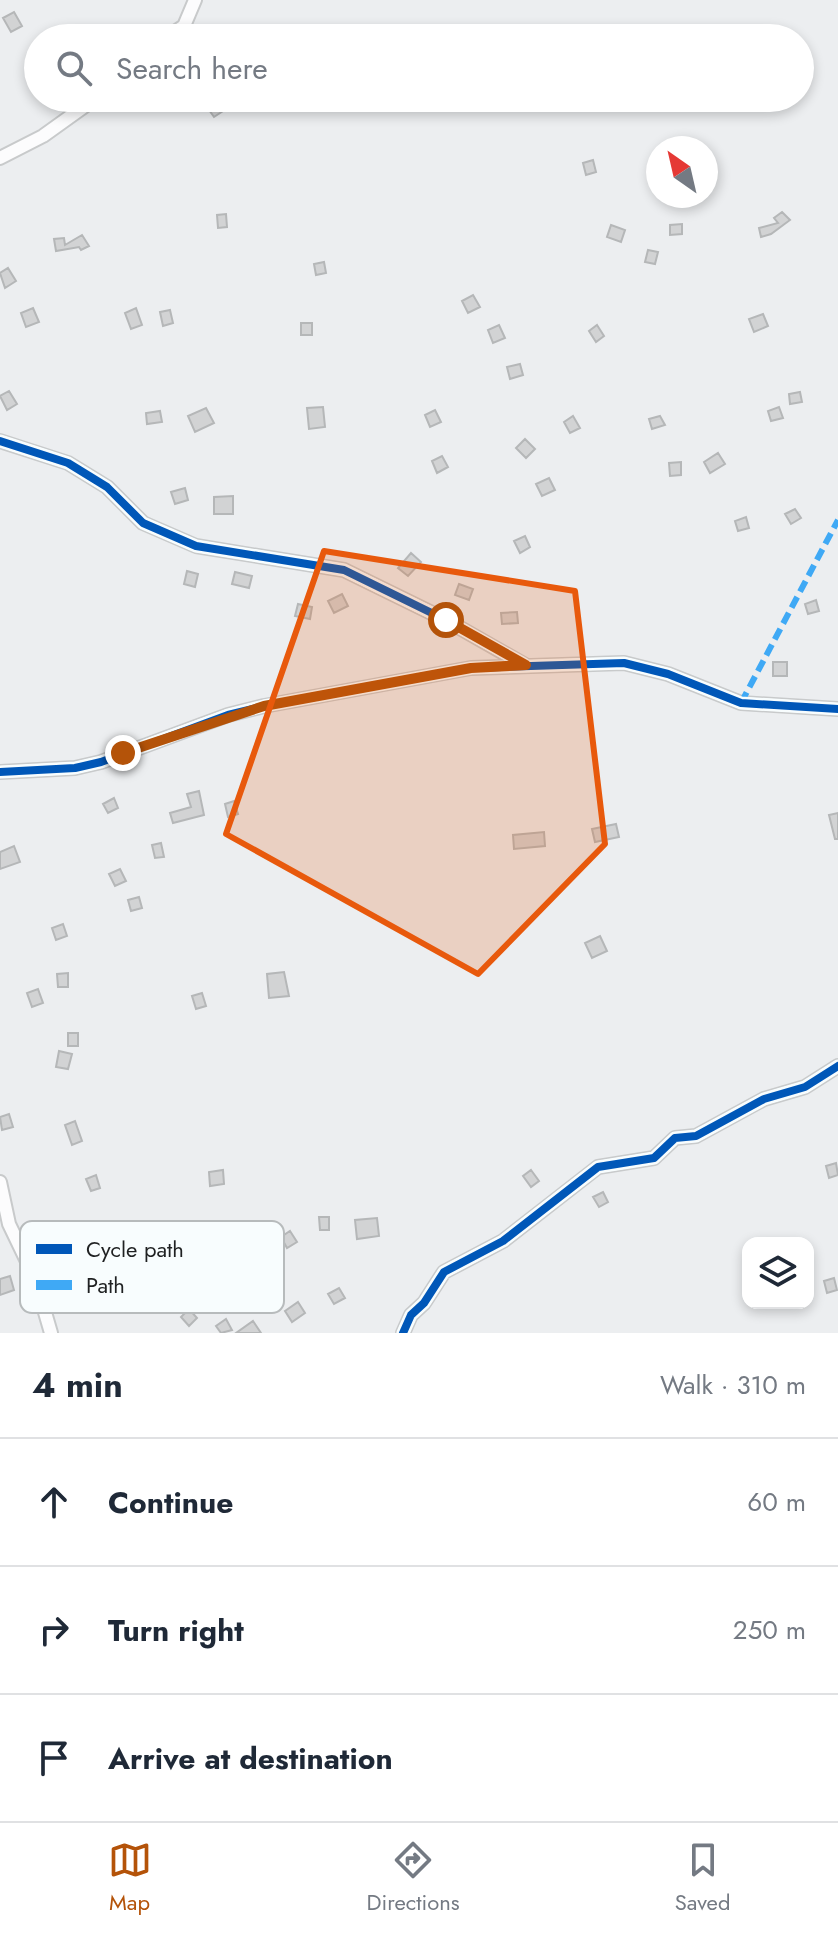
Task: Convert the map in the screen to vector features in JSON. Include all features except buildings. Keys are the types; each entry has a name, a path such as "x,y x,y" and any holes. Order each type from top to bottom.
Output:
{"street":[{"path":"185,24 195,0"},
{"path":"0,158 43,136 76,112"},
{"path":"0,441 68,463 107,487 143,523 196,546 344,570 446,620 526,665"},
{"path":"0,772 75,768 101,762 228,715 327,693 471,668 624,663 668,674 741,703 838,709"},
{"path":"403,1333 411,1315 424,1303 444,1272 503,1241 598,1167 654,1158 675,1138 696,1136 764,1099 805,1087 838,1066"},
{"path":"0,1182 9,1224 20,1247"},
{"path":"45,1313 51,1333"}],"highlighted area":[{"path":"324,551 575,591 605,844 478,974 226,834"}],"marked path":[{"path":"741,703 838,520"}],"cycle path":[{"path":"0,441 68,463 107,487 143,523 196,546 344,570 446,620 524,664"},
{"path":"0,772 75,768 101,762 228,715 471,668 624,663 668,674 741,703 838,709"},
{"path":"403,1333 411,1315 424,1303 444,1272 503,1241 598,1167 654,1158 675,1138 696,1136 764,1099 805,1087 838,1066"}],"route":[{"path":"123,753 228,715 264,706 471,668 526,665 446,620"}]}
